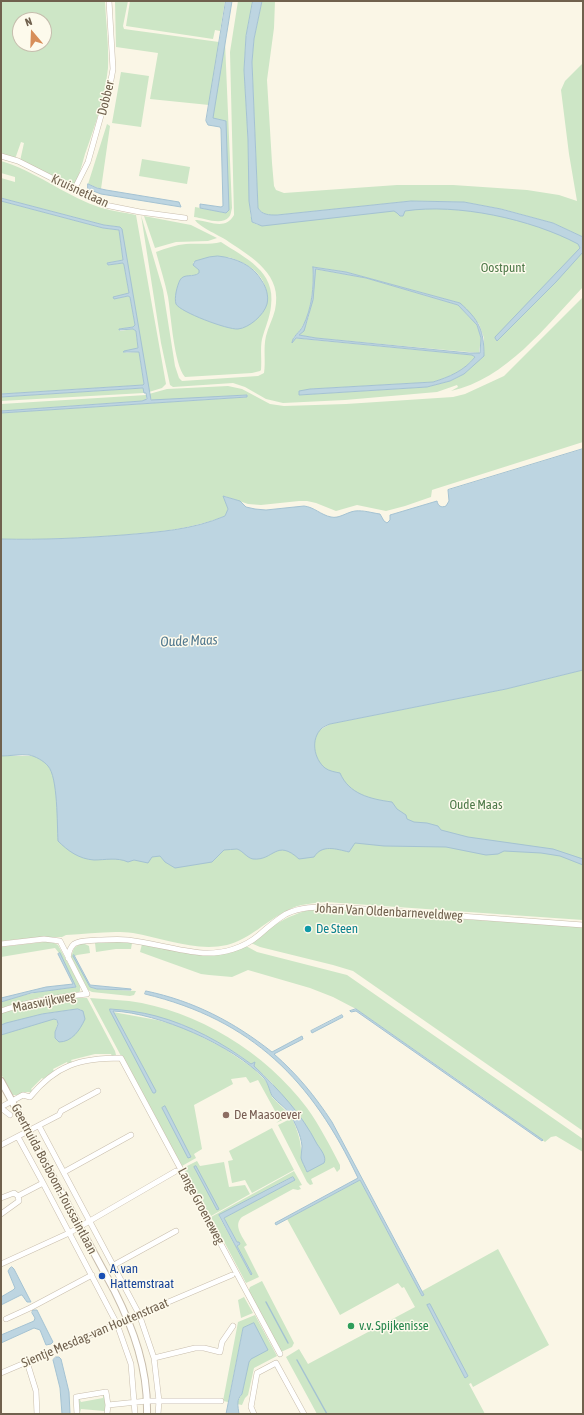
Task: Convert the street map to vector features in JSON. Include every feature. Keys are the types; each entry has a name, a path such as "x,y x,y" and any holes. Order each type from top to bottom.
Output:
{"street":[{"name":"Dobber","path":"74,190 88,162 111,80 113,69 109,1"},
{"name":"Kruisnetlaan","path":"1,156 18,161 105,205 140,212 186,218"},
{"name":"Johan Van Oldenbarneveldweg","path":"68,958 70,948 74,944 94,940 127,940 202,953 229,951 258,936 286,914 315,906 583,925"},
{"path":"1,944 44,939 60,941 68,958"},
{"name":"Maaswijkweg","path":"1,1011 57,997 87,994 68,958"},
{"name":"Lange Groeneweg","path":"12,1101 23,1095 30,1098 47,1079 64,1068 81,1061 99,1058 121,1058 280,1354"},
{"name":"Geertruida Bosboom-Toussaintlaan","path":"1,1081 128,1319 142,1361 147,1401 147,1414"},
{"path":"1,1145 59,1115 61,1111 98,1091"},
{"path":"10,1115 1,1108 12,1101"},
{"path":"39,1126 139,1314 154,1358 159,1401 158,1414"},
{"path":"64,1172 131,1135"},
{"path":"18,1137 117,1324 131,1364 135,1414"},
{"path":"1,1264 69,1233 176,1171"},
{"path":"18,1196 43,1183"},
{"path":"1,1198 14,1193 18,1196"},
{"path":"1,1214 19,1201 18,1196"},
{"path":"114,1265 176,1231"},
{"name":"Sientje Mesdag-van Houtenstraat","path":"1,1373 232,1274"},
{"path":"6,1318 38,1304 92,1275"},
{"path":"154,1358 195,1348 204,1348 220,1352 222,1342 233,1326"},
{"path":"27,1362 36,1390 37,1414"},
{"path":"254,1414 251,1407 257,1373 276,1362 304,1414"},
{"path":"77,1414 76,1397 106,1392 108,1405 107,1414"},
{"path":"108,1405 147,1401 221,1401"}],"green space":[{"path":"1,1 105,1 108,51 107,79 96,122 77,180 72,187 20,161 24,143 21,142 15,159 1,153"},
{"path":"115,1 128,1 123,26 124,29 219,42 209,105 150,99 158,53 116,47"},
{"path":"130,1 225,1 220,31 215,30 213,39 126,26"},
{"name":"Oostpunt","path":"238,1 253,1 246,36 244,70 250,213 252,222 258,225 259,219 464,206 538,223 583,243 583,287 524,349 507,363 490,375 471,385 451,391 458,387 457,385 437,392 345,400 283,403 266,399 245,387 233,383 173,387 170,385 161,343 141,215 163,290 175,366 179,378 182,381 258,376 264,373 265,341 275,310 275,287 264,269 247,254 201,226 195,220 222,224 231,220 234,215 230,52","holes":["314,267 346,272 460,303 479,324 484,338 484,355 464,374 450,381 427,387 299,395 310,389 433,382 456,373 471,362 475,357 472,355 293,338 300,331 308,314 312,295"]},
{"path":"262,1 275,1 274,28 267,80 272,163 274,186 276,190 284,193 397,185 453,185 527,190 559,195 577,201 569,154 561,90 565,81 583,63 583,237 553,223 502,209 464,202 411,201 277,215 269,215 262,212 258,208 252,62 254,39"},
{"path":"225,42 232,208 231,214 226,220 212,221 194,217 195,207 226,213 226,121 212,119"},
{"path":"121,72 149,76 141,127 112,123"},
{"path":"107,124 110,126 101,189 88,184"},
{"path":"142,159 190,167 187,184 139,176"},
{"path":"1,161 37,176 96,206 136,215 166,384 162,388 149,392 120,227 104,225 1,198 1,178 15,182 15,177 1,173"},
{"path":"1,201 103,228 119,230 123,260 107,263 108,265 123,263 124,265 129,293 114,299 128,296 130,297 135,325 133,327 119,329 120,331 133,329 136,331 138,348 124,353 139,352 143,385 1,394"},
{"path":"144,216 191,225 217,238 208,241 176,242 155,248"},
{"path":"221,242 249,260 264,275 269,283 271,306 269,318 262,339 261,370 252,373 185,377 178,362 168,297 156,252 182,244","holes":["228,257 245,264 255,271 263,280 266,288 265,309 253,321 242,328 190,275 196,275 199,273 199,270 193,263 195,261"]},
{"path":"315,269 366,278 458,305 477,325 481,338 479,353 316,338 299,335 304,329 310,313"},
{"path":"583,297 583,442 432,490 431,497 386,511 357,505 336,511 307,501 261,505 248,504 224,496 228,509 225,516 187,527 149,533 77,538 1,539 1,413 247,397 246,395 152,401 149,394 167,389 228,386 242,389 270,404 284,406 346,404 453,397 465,394 504,376"},
{"path":"144,388 144,393 1,401 1,397"},
{"path":"146,395 146,400 142,401 1,411 1,404"},
{"name":"Oude Maas","path":"583,670 583,920 326,902 307,904 292,908 280,914 243,939 227,945 215,947 192,946 144,935 117,932 100,932 66,935 62,937 42,937 1,941 1,756 29,756 320,730 330,724 506,689"},
{"path":"312,909 583,927 583,1131 353,971 260,947 251,943 279,922"},
{"path":"52,942 58,945 80,985 80,991 78,993 41,997 1,1008 1,1002 20,996 76,987 55,948 1,957 1,947"},
{"path":"95,943 132,943 131,949 116,949 96,952"},
{"path":"80,944 89,946 90,953 74,955 90,987 97,989 136,991 134,995 130,996 92,992 88,990 71,957 74,948"},
{"path":"142,944 194,954 246,946 257,952 347,975 583,1139 583,1152 556,1136 551,1137 545,1142 356,1009 333,997 310,988 248,970 232,977 201,974 140,952"},
{"path":"71,998 87,998 116,1055 95,1054 71,1060 72,1062 68,1064 67,1062 53,1069 54,1071 43,1079 42,1078 31,1089 31,1092 13,1095 1,1074 1,1035 54,1018 58,1022 55,1032 81,1009 42,1014 1,1025 1,1013 30,1005"},
{"path":"90,998 129,1001 154,1006 180,1014 204,1024 251,1052 290,1088 307,1108 329,1143 340,1165 340,1169 337,1172 334,1167 311,1179 313,1184 310,1185 307,1182 278,1125 292,1118 299,1138 301,1157 324,1163 272,1083 254,1066 254,1064 251,1064 239,1055 181,1024 111,1009 156,1092 113,1012 157,1020 182,1027 222,1047 253,1068 265,1080 270,1088 272,1097 291,1116 276,1123 280,1120 258,1080 250,1083 246,1077 231,1079 233,1084 194,1105 202,1149 194,1154 196,1158 182,1166"},
{"path":"272,1128 294,1170 252,1193 245,1180 232,1183 228,1161 233,1160 229,1151"},
{"path":"197,1161 200,1166 224,1162 229,1187 245,1185 250,1194 211,1216 183,1168"},
{"path":"294,1171 302,1185 299,1186 301,1189 293,1189 239,1220 239,1231 247,1245 244,1247 259,1277 246,1283 211,1217","holes":["293,1177 294,1180 224,1218 237,1242 240,1244 237,1246 252,1274 251,1275 219,1216"]},
{"path":"360,1180 422,1296 424,1295 422,1291 498,1249 549,1345 473,1387 471,1383 469,1384 485,1414 317,1414 286,1357 299,1349 308,1364 415,1307 404,1287 402,1288 398,1283 340,1315 287,1219","holes":["427,1305 468,1376 465,1377"]},
{"path":"262,1281 294,1343 292,1347 281,1352 248,1292 250,1287"},
{"path":"244,1297 253,1313 241,1318 238,1300"},
{"path":"255,1315 277,1356 254,1368 248,1395 242,1405 237,1404 242,1394 248,1362 251,1359 243,1328 228,1402 223,1401 238,1322"},
{"path":"103,1394 106,1404 105,1414 104,1411 81,1409 80,1413 79,1412 79,1398 81,1402 103,1398"}],"water":[{"path":"226,1 232,1 213,118 226,121 229,210 226,213 200,208 200,204 223,206 221,129 220,127 208,125 206,121"},
{"path":"253,1 262,1 254,39 252,62 258,208 262,212 269,215 277,215 411,201 464,202 501,209 553,223 583,237 583,252 556,282 497,341 495,337 580,248 578,244 559,235 516,220 470,211 447,209 405,211 403,216 400,216 394,211 262,226 252,222 249,201 248,140 244,70 246,36"},
{"path":"88,184 106,190 179,202 181,207 101,194 88,189"},
{"path":"1,198 104,225 120,227 122,229 151,400 247,395 247,397 1,413 1,411 142,401 147,399 143,388 1,397 1,394 144,384 139,352 123,352 138,348 136,331 133,329 119,330 133,327 135,325 130,297 128,296 114,299 113,297 129,293 124,265 123,263 108,265 107,263 123,260 119,230 103,228 1,201"},
{"path":"218,256 231,258 249,267 258,275 266,289 268,298 263,312 251,324 242,328 233,329 215,324 195,316 176,304 176,292 180,280 184,277 199,273 199,270 193,265 195,261"},
{"path":"313,267 346,272 460,303 472,315 479,326 483,339 484,356 464,374 450,381 427,387 299,395 299,391 310,389 433,382 456,373 471,362 475,357 472,355 296,338 292,343 306,319 312,297","holes":["316,269 366,278 458,305 477,325 481,338 480,353 316,338 299,335 304,331 313,300"]},
{"path":"583,449 583,670 506,689 330,724 322,728 318,733 315,749 318,760 321,764 330,771 340,773 349,786 355,791 368,797 392,802 397,809 406,815 407,819 414,822 438,826 441,830 468,837 553,849 583,859 583,865 560,856 541,853 504,851 498,854 486,855 446,847 384,846 355,843 349,852 330,848 321,850 314,857 299,859 285,850 280,850 260,859 253,859 237,849 224,850 212,862 175,868 165,862 160,856 152,857 148,863 134,860 128,862 115,859 94,860 83,858 74,854 58,841 54,780 48,766 34,756 1,756 1,539 92,537 175,530 213,521 225,516 228,509 223,496 240,501 246,507 255,509 266,510 304,506 327,516 334,517 355,511 362,511 380,514 387,523 390,520 390,515 437,501 440,506 446,506 449,501 448,490"},
{"path":"60,953 76,987 31,993 1,1002 1,998 46,987 73,984 58,954"},
{"path":"74,955 90,985 131,990 97,989 90,987 73,956"},
{"path":"146,991 164,995 213,1014 243,1031 272,1052 302,1036 303,1039 274,1054 305,1086 332,1122 424,1295 422,1296 360,1180 276,1225 275,1223 358,1178 340,1143 320,1112 299,1084 275,1059 248,1038 217,1020 183,1005 145,994"},
{"path":"78,1009 83,1011 85,1019 75,1035 68,1040 59,1042 55,1038 55,1032 58,1024 57,1020 54,1019 1,1035 1,1025 6,1023 42,1014"},
{"path":"110,1009 133,1011 181,1024 218,1042 251,1064 255,1062 254,1066 273,1084 304,1122 325,1158 324,1163 307,1172 301,1158 302,1146 298,1129 288,1112 272,1096 264,1078 250,1066 214,1043 173,1024 131,1013 113,1011 156,1091 153,1093"},
{"path":"356,1009 543,1140 542,1141 356,1011 350,1011"},
{"path":"342,1015 343,1017 312,1033 311,1031"},
{"path":"165,1106 191,1157 188,1158 162,1108"},
{"path":"196,1166 219,1209 217,1210 194,1167"},
{"path":"293,1177 295,1180 224,1218 237,1242 240,1244 237,1246 252,1274 251,1275 219,1215"},
{"path":"12,1267 31,1302 27,1302 21,1295 1,1305 1,1297 15,1288 8,1271"},
{"path":"430,1304 468,1376 465,1378 427,1305"},
{"path":"33,1310 37,1310 53,1342 46,1345 40,1330 34,1328 1,1343 1,1335 34,1321 35,1318 32,1313"},
{"path":"254,1323 268,1350 251,1359 249,1362 242,1394 238,1401 239,1414 226,1414 243,1328"},
{"path":"56,1357 61,1359 69,1392 70,1414 62,1414 60,1388 53,1360"}],"waterway":[{"path":"266,1302 288,1343"},
{"path":"297,1360 327,1414"}],"place":[{"name":"De Steen","path":"308,929"},
{"name":"De Maasoever","path":"226,1115"},
{"name":"A. van Hattemstraat","path":"102,1276"},
{"name":"v.v. Spijkenisse","path":"351,1326"}]}
